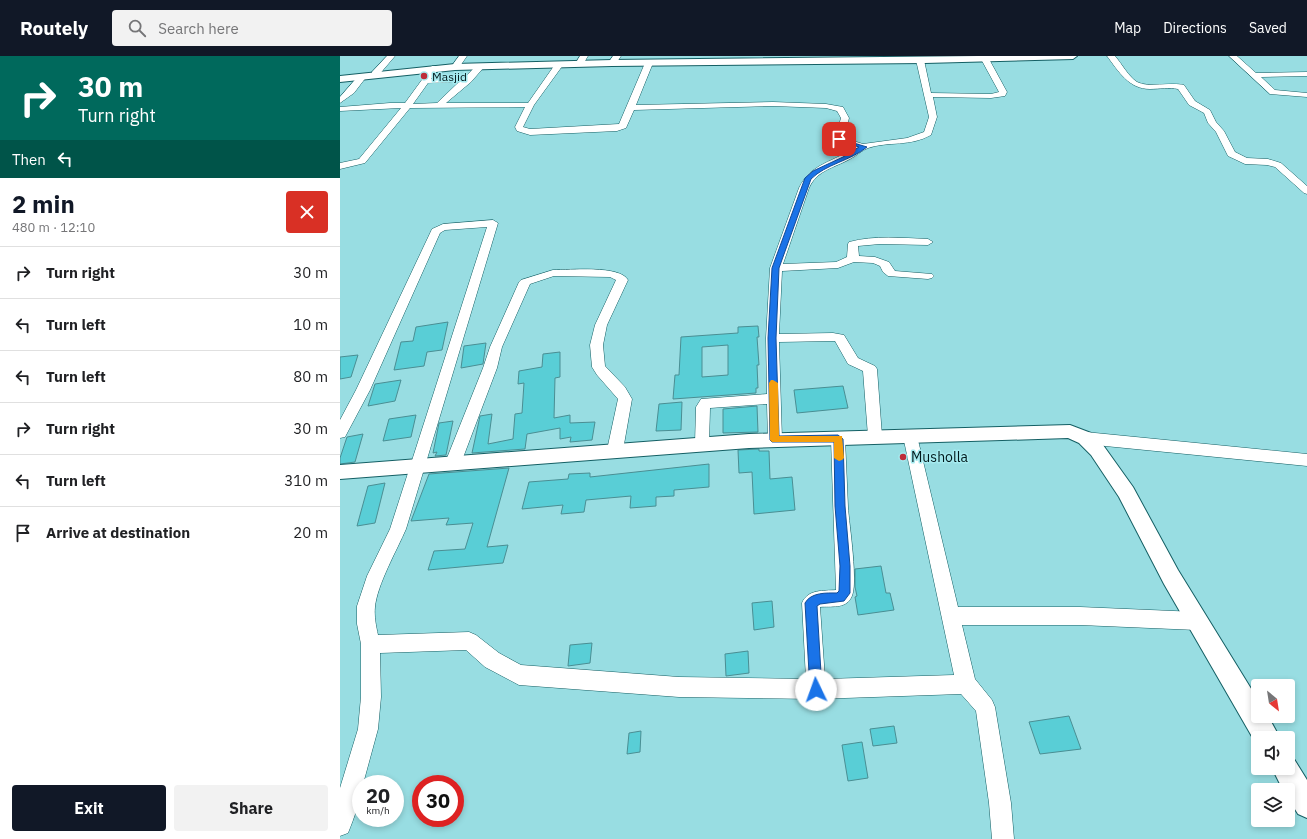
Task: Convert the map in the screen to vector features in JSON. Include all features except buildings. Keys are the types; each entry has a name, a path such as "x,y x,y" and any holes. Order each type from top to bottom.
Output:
{"street":[{"path":"375,74 391,56"},
{"path":"455,67 463,56"},
{"path":"340,79 435,68 559,65 581,60 615,60 648,63 787,59 920,60 1073,56"},
{"path":"1111,56 1135,84 1144,86 1181,87 1192,103 1207,112 1212,123 1220,131 1231,154 1245,161 1268,162 1278,165 1307,191"},
{"path":"1233,56 1253,76 1273,92 1307,95"},
{"path":"928,96 991,96 1002,94 1003,92 985,59"},
{"path":"775,440 772,338 776,268 808,178 815,172 864,147 916,138 928,134 933,117 920,60"},
{"path":"559,65 530,105 519,127 520,130 530,132 619,128 623,126 648,63"},
{"path":"440,105 481,66"},
{"path":"340,166 362,161 408,105 435,68"},
{"path":"1288,74 1302,86"},
{"path":"1253,76 1307,74"},
{"path":"340,101 351,91 363,76"},
{"path":"426,81 468,80"},
{"path":"631,108 773,104 832,107 840,109 845,118 839,139 864,147"},
{"path":"340,110 390,105 530,105"},
{"path":"340,433 363,390 436,231 443,227 493,223 398,529 376,576 366,606 366,624 370,644 371,697 368,729 340,825"},
{"path":"853,259 853,244 870,241 928,242"},
{"path":"776,268 838,265 853,259 881,261 885,264 887,270 892,274 928,276"},
{"path":"453,463 490,368 496,347 526,282 554,273 612,274 621,278 622,280 603,318 596,343 598,367 607,379 617,387 625,399 615,450"},
{"path":"772,338 839,338 853,361 870,369 875,436"},
{"path":"702,444 703,407 706,403 774,399"},
{"path":"340,472 702,444 775,440 838,439 875,436 1063,430 1070,431 1085,438 1307,460"},
{"path":"910,436 966,684 985,707 1000,803 1003,839"},
{"path":"1085,438 1097,450 1126,492 1171,577 1263,731"},
{"path":"816,690 811,603 818,599 840,598 845,593 845,566 840,506 838,439"},
{"path":"951,616 1080,616 1197,621"},
{"path":"370,644 469,641 492,660 519,675 679,687 816,690 966,684"},
{"path":"1289,775 1307,805"}],"slow traffic":[{"path":"773,383 775,440 838,439 839,458"}],"place":[{"name":"Masjid","path":"424,76"},
{"name":"Musholla","path":"903,457"}],"route":[{"path":"816,690 811,603 816,599 840,598 845,593 845,566 840,506 838,439 775,440 772,338 776,268 808,178 823,167 845,158 864,147 844,142 839,139"}]}
